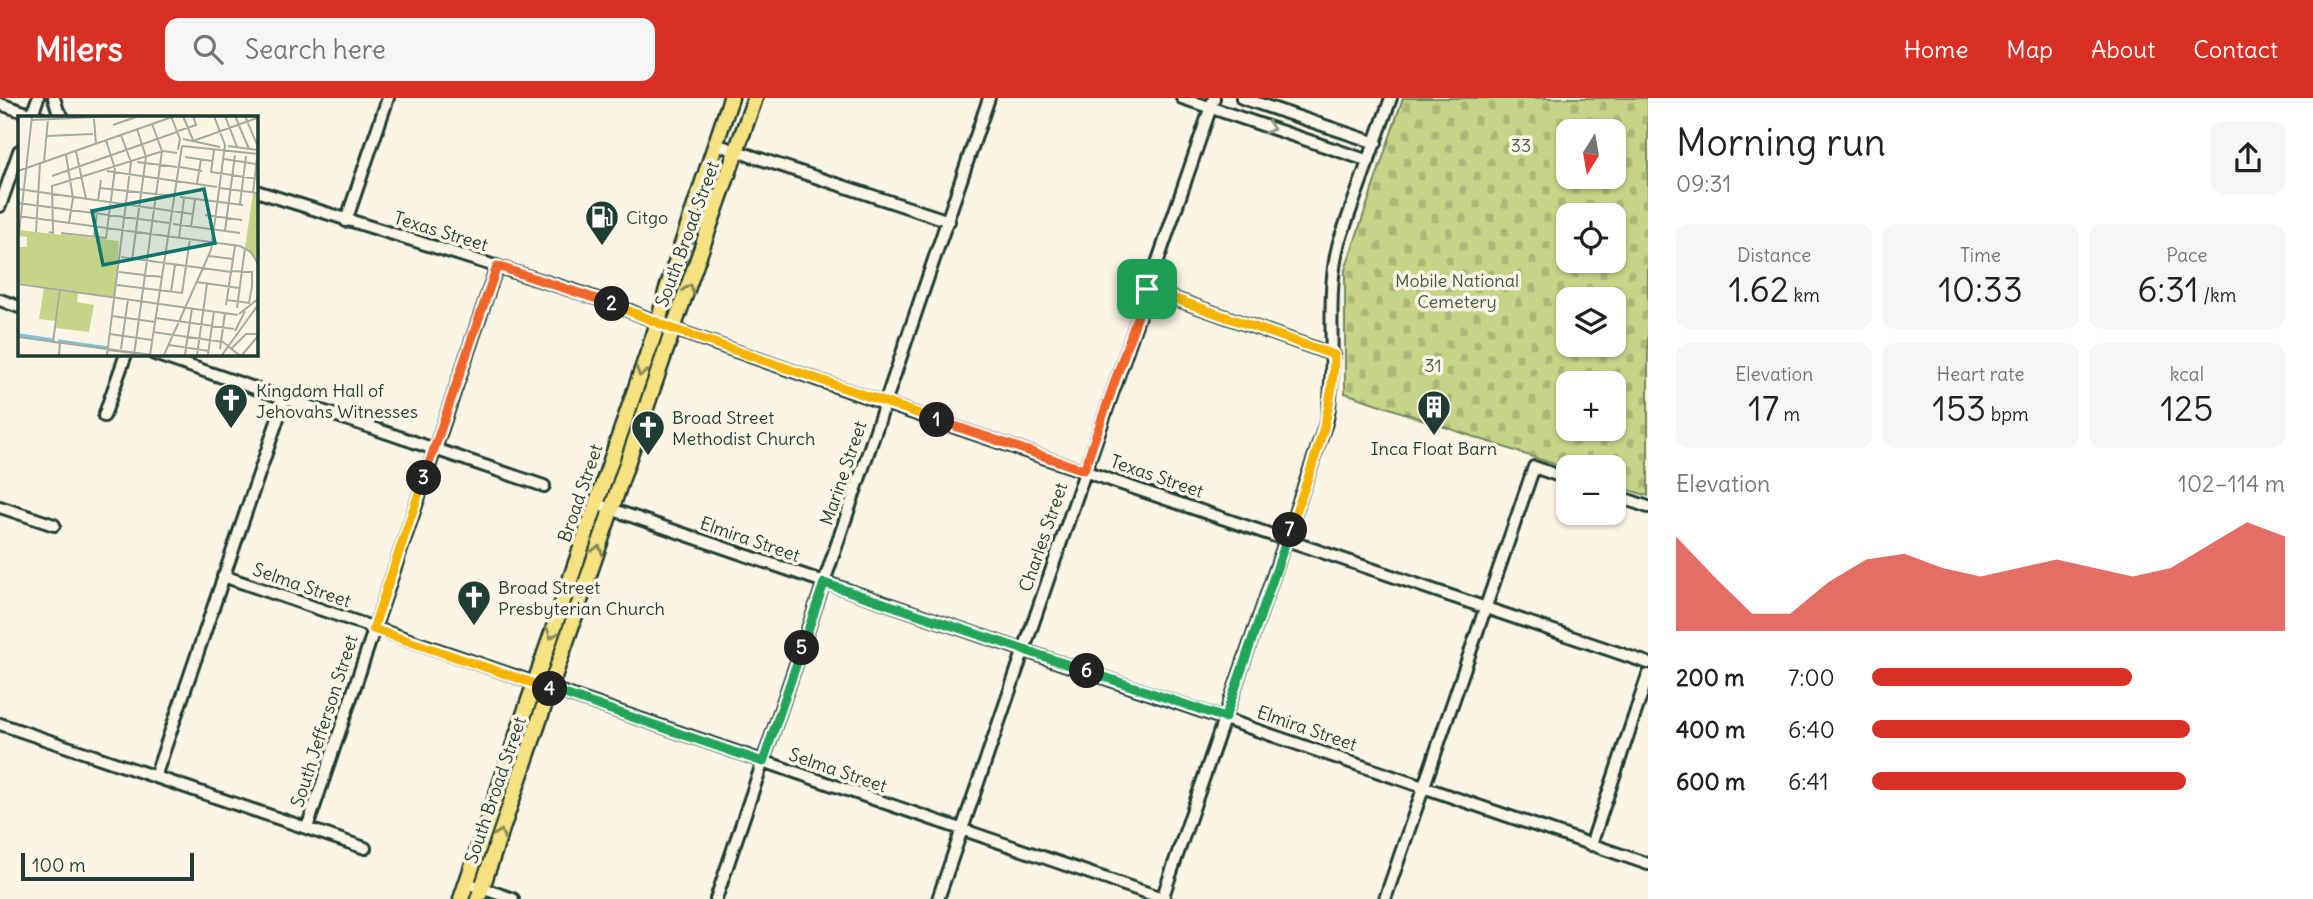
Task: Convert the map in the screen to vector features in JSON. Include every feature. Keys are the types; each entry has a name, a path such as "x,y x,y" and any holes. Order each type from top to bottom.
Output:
{"main road":[{"name":"Broad Street","path":"461,899 658,323 731,98"},
{"name":"South Broad Street","path":"479,894 755,98"}],"street":[{"path":"0,104 34,116 38,98"},
{"path":"54,98 62,116"},
{"path":"346,221 388,98"},
{"name":"Marine Street","path":"716,899 989,98"},
{"path":"1182,98 1212,103 1369,161"},
{"path":"1242,98 1376,143"},
{"path":"1163,899 1327,420 1334,375 1333,266 1391,98"},
{"name":"Charles Street","path":"938,899 1212,103"},
{"path":"715,144 949,221"},
{"path":"0,206 18,154"},
{"name":"Texas Street","path":"257,191 621,306 673,329 1648,663"},
{"name":"South Jefferson Street","path":"307,828 497,266"},
{"path":"1147,289 1334,355"},
{"path":"0,300 18,307"},
{"path":"104,416 125,355"},
{"path":"157,355 544,486"},
{"path":"155,777 285,398"},
{"path":"1385,899 1534,467 1556,475"},
{"path":"1626,499 1648,507"},
{"name":"Elmira Street","path":"596,504 1648,864"},
{"path":"0,507 54,526"},
{"name":"Selma Street","path":"223,576 1163,899"},
{"path":"1591,845 1648,675"},
{"path":"0,724 365,848"},
{"path":"467,883 479,894 513,899"}],"green space":[{"name":"Mobile National Cemetery","path":"1403,98 1648,98 1648,496 1626,489 1626,455 1556,455 1556,465 1345,393 1345,270"}],"place":[{"name":"Citgo","path":"602,247"},
{"name":"Kingdom Hall of Jehovahs Witnesses","path":"231,430"},
{"name":"Inca Float Barn","path":"1434,437"},
{"name":"Broad Street Methodist Church","path":"648,457"},
{"name":"Broad Street Presbyterian Church","path":"474,627"}],"route":[{"path":"497,266 621,306 673,329 1084,470 1147,289 1334,355 1334,375 1327,420 1225,718 824,583 763,762 373,629 497,266"}],"park label":[{"name":"33","path":"1521,145"},
{"name":"31","path":"1433,365"}]}
